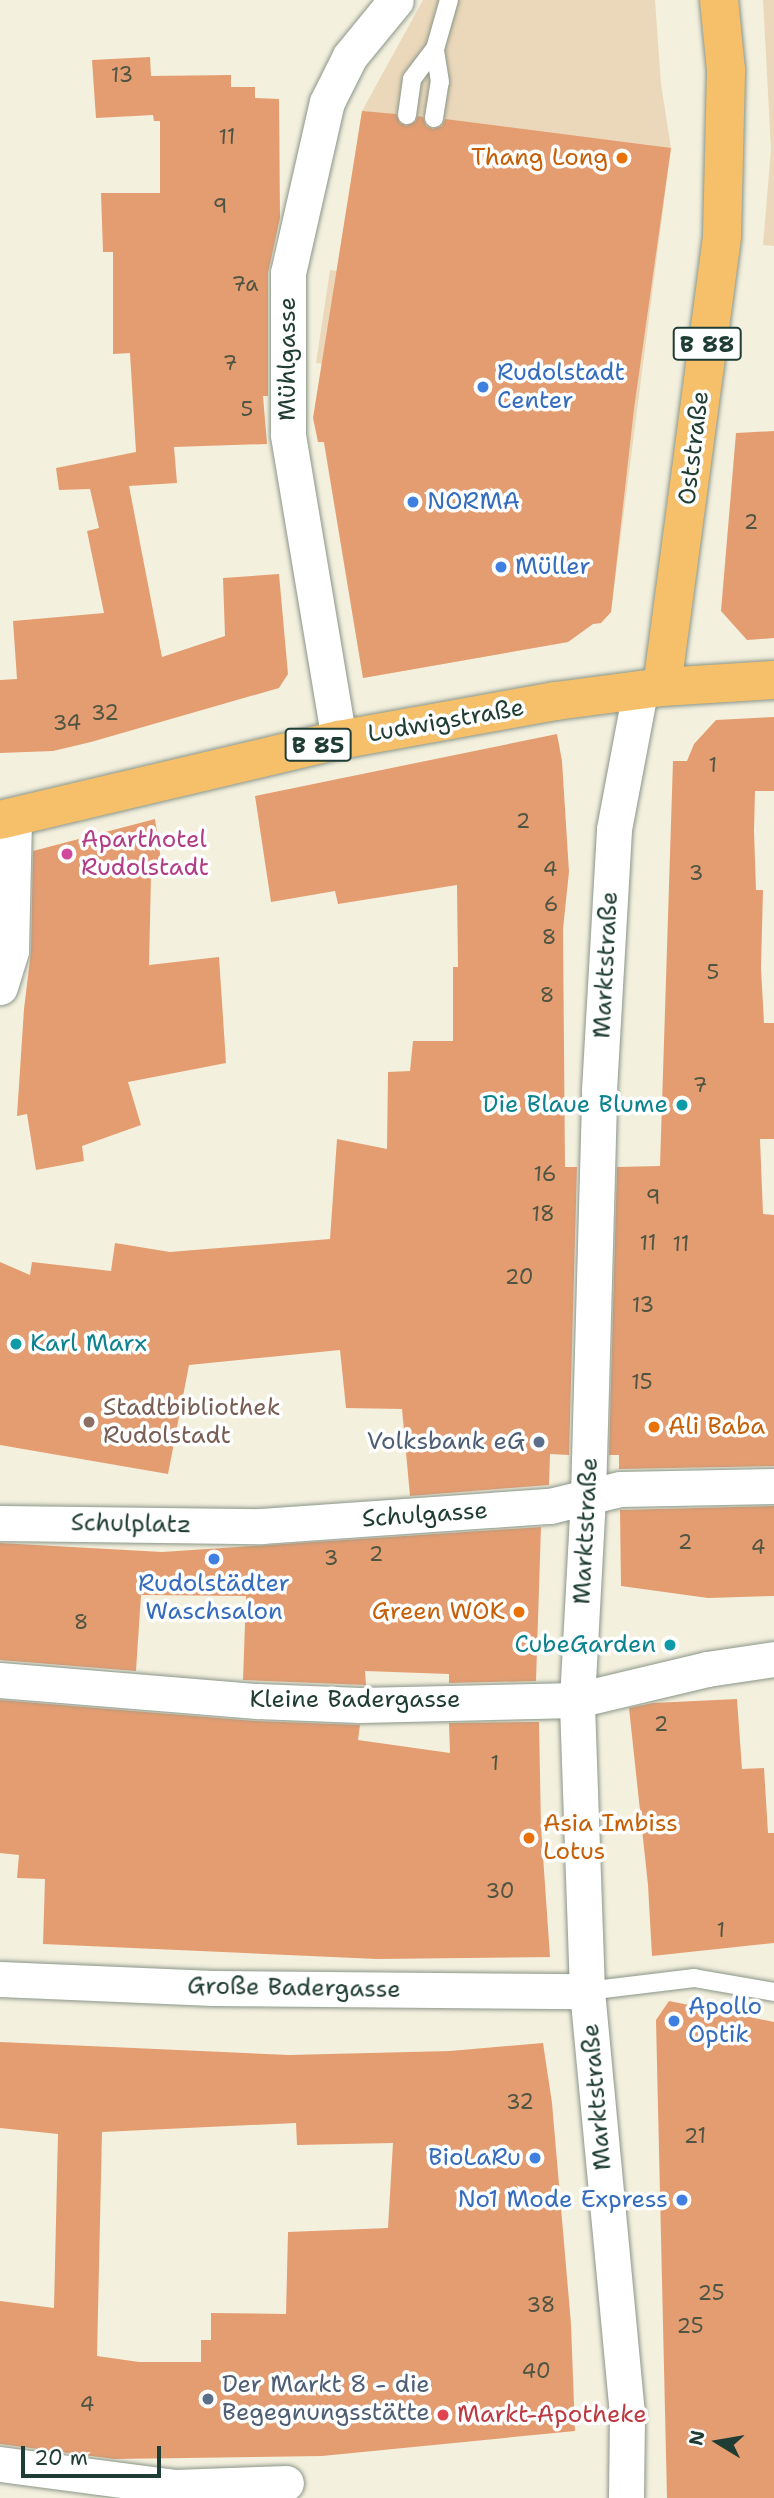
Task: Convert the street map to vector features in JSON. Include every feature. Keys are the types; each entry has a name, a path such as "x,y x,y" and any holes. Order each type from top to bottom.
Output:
{"main road":[{"name":"Oststraße","path":"651,689 722,236 726,70 719,0"},
{"name":"Ludwigstraße","path":"7,819 339,740 556,701 651,689 774,680"}],"street":[{"name":"Mühlgasse","path":"339,740 288,435 288,273 327,102 350,56 396,0"},
{"name":"Marktstraße","path":"625,2498 628,2414 587,1991 577,1700 588,1495 599,1090 614,842 651,689"},
{"path":"0,987 11,951 7,819"},
{"name":"Schulgasse","path":"261,1526 550,1506 620,1489 774,1486"},
{"name":"Schulplatz","path":"0,1523 261,1526"},
{"name":"Kleine Badergasse","path":"0,1680 257,1701 360,1705 577,1700 707,1669 774,1659"},
{"name":"Große Badergasse","path":"0,1979 213,1988 587,1991"},
{"path":"0,2464 175,2487 286,2483"}],"lane":[{"path":"407,115 412,79 435,49 449,0"},
{"path":"434,118 440,82 435,49"},
{"path":"587,1991 694,1978 774,1992"}],"shaded area":[{"name":"Rudolstadt Center","path":"423,0 655,0 661,84 671,148 611,612 601,623 593,624 568,642 363,678 322,432 331,365 316,363 330,270 337,271 362,111"},
{"path":"763,0 774,0 774,246 763,245 771,149"}],"building":[{"path":"150,57 151,76 231,75 231,87 255,87 255,98 279,99 280,218 268,273 268,396 263,396 267,444 174,447 177,483 129,486 162,657 225,636 223,578 279,574 288,674 279,688 91,742 53,751 0,753 0,680 17,679 13,621 104,613 87,531 99,528 90,489 59,490 56,468 136,452 130,353 113,354 113,252 103,252 101,193 160,193 160,121 154,121 153,115 96,118 92,60"},
{"name":"Rudolstadt Center","path":"362,111 396,114 400,123 406,126 415,122 418,116 423,117 426,126 433,129 442,126 445,119 671,148 634,409 611,612 601,623 593,624 568,642 363,678 324,442 318,442 313,418"},
{"path":"774,431 774,638 747,640 721,611 736,433"},
{"path":"774,717 774,791 755,791 754,831 756,890 763,890 761,968 764,1023 774,1023 774,1139 760,1139 763,1214 774,1215 774,1466 619,1469 619,1455 609,1455 617,1167 660,1166 673,761 687,761 694,744 716,720"},
{"path":"557,734 562,761 569,872 563,929 565,1167 577,1167 569,1455 550,1454 549,1485 410,1496 402,1409 346,1408 340,1350 189,1365 168,1474 0,1445 0,1262 30,1275 32,1262 111,1271 115,1243 170,1252 330,1239 337,1139 387,1149 388,1072 410,1071 413,1041 453,1041 453,967 458,967 457,885 338,904 335,891 271,902 255,796"},
{"path":"155,819 163,874 151,876 149,965 219,957 226,1063 128,1082 141,1125 82,1146 84,1161 36,1170 27,1114 17,1116 31,951 33,851"},
{"path":"774,1506 774,1596 708,1598 621,1586 620,1510"},
{"path":"541,1527 536,1681 449,1683 449,1674 365,1671 366,1685 243,1680 246,1596 141,1595 136,1671 0,1660 0,1543 162,1552"},
{"path":"737,1699 742,1769 764,1768 768,1833 774,1833 774,1943 652,1956 648,1885 629,1708 653,1703"},
{"path":"0,1700 255,1721 360,1725 358,1740 450,1753 449,1723 539,1722 541,1827 550,1957 377,1959 43,1944 45,1879 17,1878 19,1855 0,1853"},
{"path":"669,2001 774,2022 774,2498 667,2498 656,2020"},
{"path":"0,2042 289,2055 450,2051 543,2043 552,2103 571,2324 575,2431 322,2456 114,2459 0,2444 0,2301 54,2308 58,2134 0,2128","holes":["296,2123 297,2145 393,2143 388,2228 288,2232 286,2314 211,2313 211,2340 201,2340 201,2362 139,2362 97,2356 102,2132"]}],"place":[{"name":"Thang Long","path":"622,158"},
{"name":"Rudolstadt Center","path":"483,387"},
{"name":"NORMA","path":"413,502"},
{"name":"Müller","path":"501,567"},
{"name":"Aparthotel Rudolstadt","path":"67,854"},
{"name":"Die Blaue Blume","path":"682,1105"},
{"name":"Karl Marx","path":"16,1344"},
{"name":"Stadtbibliothek Rudolstadt","path":"89,1422"},
{"name":"Ali Baba","path":"654,1427"},
{"name":"Volksbank eG","path":"539,1442"},
{"name":"Rudolstädter Waschsalon","path":"214,1559"},
{"name":"Green WOK","path":"519,1612"},
{"name":"CubeGarden","path":"670,1645"},
{"name":"Asia Imbiss Lotus","path":"529,1838"},
{"name":"Apollo Optik","path":"674,2021"},
{"name":"BioLaRu","path":"535,2158"},
{"name":"No1 Mode Express","path":"682,2200"},
{"name":"Der Markt 8 - die Begegnungsstätte","path":"208,2399"},
{"name":"Markt-Apotheke","path":"443,2415"}]}
